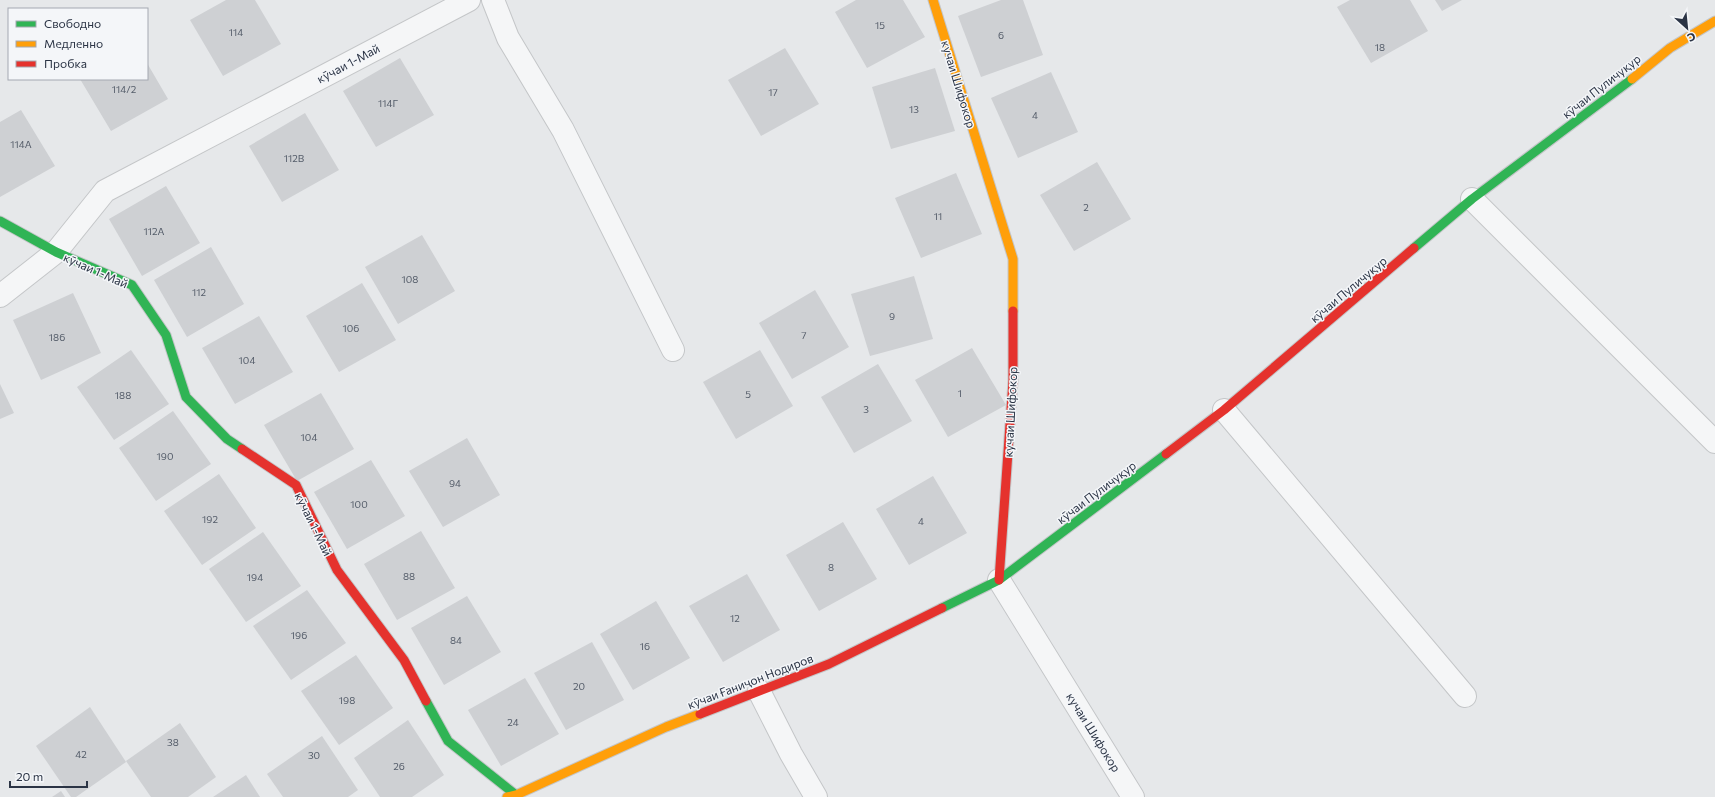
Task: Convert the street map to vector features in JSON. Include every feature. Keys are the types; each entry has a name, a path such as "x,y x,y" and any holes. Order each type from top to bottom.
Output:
{"street":[{"name":"кӯчаи 1-Май","path":"0,296 56,252 105,191 469,0"},
{"path":"493,0 508,38 563,130 673,350"},
{"name":"кучаи Шифокор","path":"933,0 1013,259 1013,380 999,580 1133,797"},
{"name":"кӯчаи Пуличуқур","path":"999,580 1224,410 1472,199 1615,92 1670,48 1715,21"},
{"path":"1472,199 1715,442"},
{"name":"кӯчаи 1-Май","path":"0,221 56,252 132,285 166,335 186,397 227,438 296,485 337,570 404,660 448,741 513,796"},
{"path":"1224,410 1465,696"},
{"name":"кӯчаи Ғаниҷон Нодиров","path":"513,796 666,727 828,664 999,580"},
{"path":"759,691 791,754 816,797"}],"building":[{"path":"226,0 255,0 281,44 223,76 190,20"},
{"path":"856,0 903,0 925,37 867,68 835,12"},
{"path":"1001,0 1023,0 1043,55 981,77 958,16"},
{"path":"1350,0 1410,0 1428,31 1371,63 1337,7"},
{"path":"1435,0 1462,0 1442,11"},
{"path":"785,48 819,104 761,136 728,80"},
{"path":"400,58 434,115 376,147 343,91"},
{"path":"148,65 168,99 111,131 81,80 148,80"},
{"path":"935,68 955,131 891,149 872,87"},
{"path":"1051,72 1078,132 1018,158 991,98"},
{"path":"21,110 55,166 0,197 0,122"},
{"path":"305,113 339,170 282,202 249,146"},
{"path":"1097,162 1131,219 1074,251 1040,195"},
{"path":"956,173 982,234 921,258 895,198"},
{"path":"166,186 200,243 142,276 109,219"},
{"path":"422,235 455,291 398,324 365,267"},
{"path":"211,247 244,304 187,337 154,280"},
{"path":"914,276 933,339 870,356 851,294"},
{"path":"362,283 396,340 339,372 306,316"},
{"path":"815,290 849,347 792,379 759,323"},
{"path":"73,293 101,353 41,380 13,320"},
{"path":"259,316 293,372 235,404 202,348"},
{"path":"972,348 1006,405 948,437 915,380"},
{"path":"131,350 169,404 114,440 77,387"},
{"path":"760,350 793,406 736,439 703,382"},
{"path":"878,364 912,421 854,453 821,397"},
{"path":"0,384 14,413 0,419"},
{"path":"321,393 354,449 297,481 264,425"},
{"path":"173,411 211,464 156,501 119,448"},
{"path":"467,438 500,495 443,527 409,471"},
{"path":"371,460 405,516 347,549 314,492"},
{"path":"219,474 256,528 202,565 164,511"},
{"path":"933,476 967,533 909,565 876,509"},
{"path":"843,522 877,579 819,611 786,555"},
{"path":"421,531 455,588 397,620 364,564"},
{"path":"263,532 301,586 246,622 209,569"},
{"path":"747,574 780,630 723,662 689,606"},
{"path":"307,590 346,643 291,680 253,626"},
{"path":"467,596 501,652 444,685 411,628"},
{"path":"656,601 690,658 633,690 600,634"},
{"path":"592,642 624,700 566,730 534,673"},
{"path":"356,655 393,708 339,745 301,691"},
{"path":"525,678 559,734 501,766 468,710"},
{"path":"90,707 126,762 76,797 71,797 36,746"},
{"path":"408,720 444,775 412,797 380,797 354,758"},
{"path":"180,723 216,777 188,797 151,797 126,761"},
{"path":"322,736 358,790 348,797 283,797 267,774"},
{"path":"246,775 260,797 213,797"},
{"path":"61,791 65,797 52,797"}],"traffic: fast":[{"path":"1414,248 1472,199 1632,79"},
{"path":"0,221 56,252 132,285 166,335 186,397 227,439 242,449"},
{"path":"942,608 999,580 1166,454"},
{"path":"426,701 448,741 516,795"}],"traffic: slow":[{"path":"933,0 1013,259 1013,311"},
{"path":"1632,79 1670,48 1715,21"},
{"path":"507,797 516,795 666,727 700,714"}],"traffic: jam":[{"path":"1166,454 1224,410 1414,248"},
{"path":"999,580 1013,381 1013,311"},
{"path":"242,449 296,485 337,570 404,660 426,701"},
{"path":"700,714 829,664 942,608"}]}
